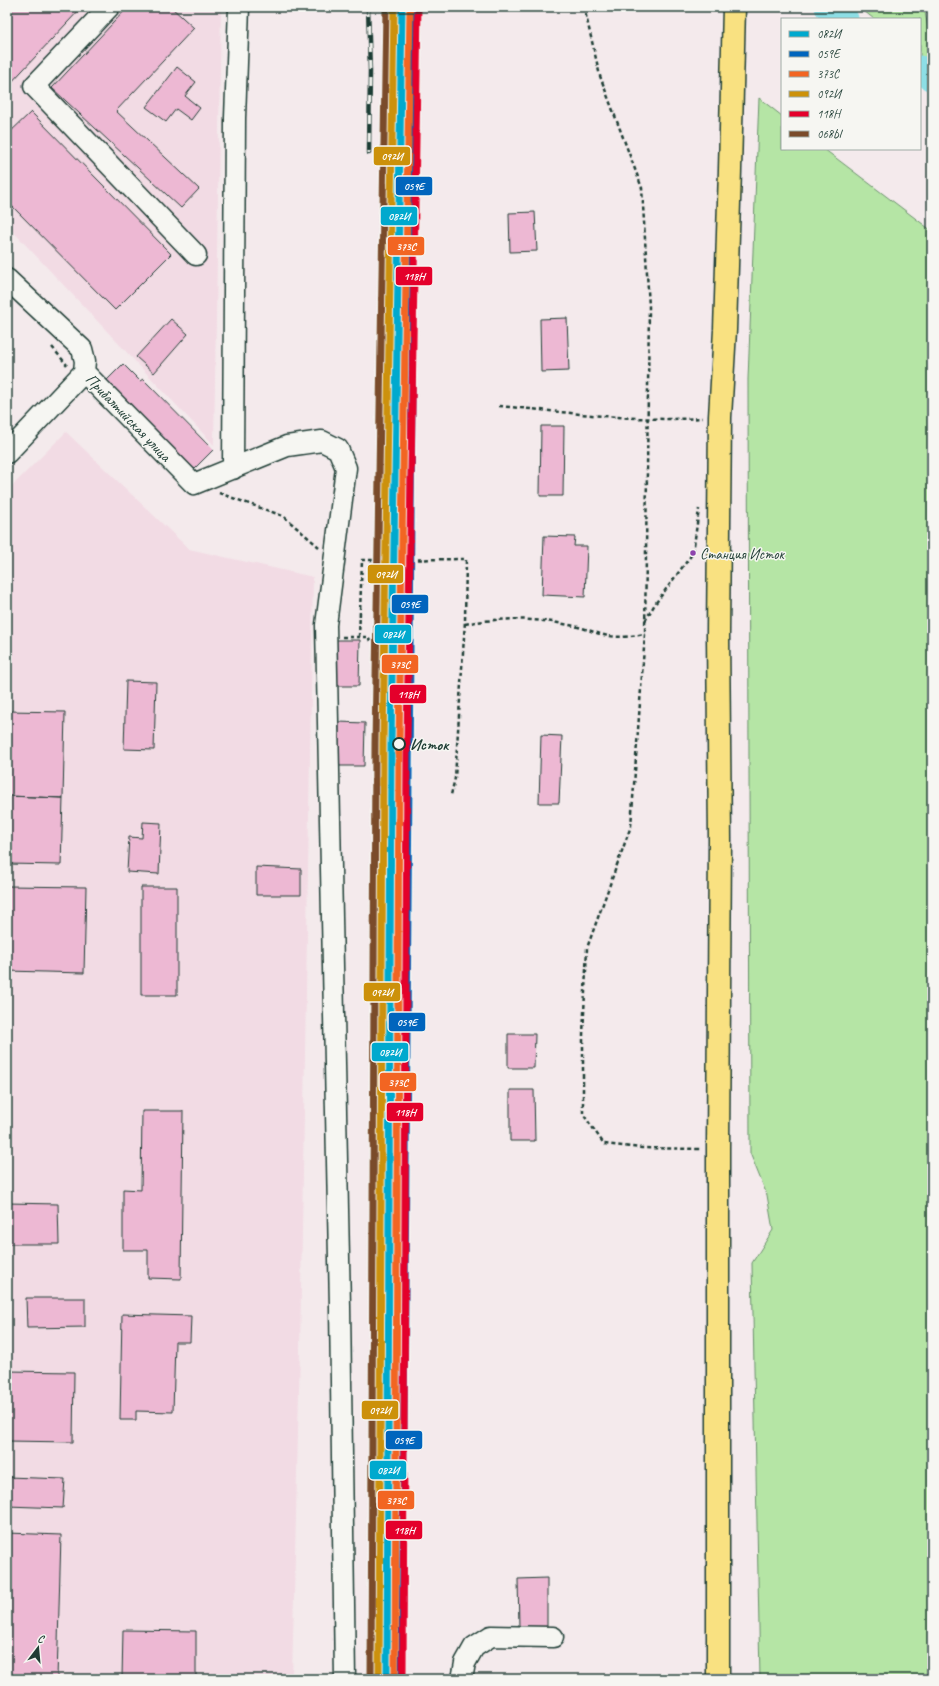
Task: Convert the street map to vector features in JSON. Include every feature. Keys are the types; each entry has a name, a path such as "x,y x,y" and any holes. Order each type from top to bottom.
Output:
{"main road":[{"path":"718,1679 718,1150 720,840 718,636 720,417 725,330 734,7"}],"street":[{"path":"109,7 34,86 196,255"},
{"path":"233,469 235,118 239,7"},
{"name":"Прибалтийская улица","path":"7,279 82,349 84,361 82,375 194,484"},
{"path":"7,453 82,375"},
{"path":"194,484 287,446 322,442 338,449 346,468 326,625 340,1308 345,1679"},
{"path":"462,1679 465,1663 474,1648 491,1636 553,1637"}],"path":[{"path":"584,7 600,76 642,188 649,307 645,634 631,826 587,948 583,1035 583,1114 604,1144 642,1148 718,1150"},
{"path":"46,341 82,375"},
{"path":"499,406 648,419 673,420 720,417"},
{"path":"194,484 283,516 334,561"},
{"path":"401,617 403,502"},
{"path":"645,621 655,604 693,553 700,503"},
{"path":"359,637 362,560 466,559 465,622 456,778 451,795"},
{"path":"465,622 487,620 533,620 574,626 609,636 630,637 645,634"},
{"path":"326,637 368,637 370,641"}],"shaded area":[{"path":"7,7 221,7 214,445 7,225"},
{"path":"66,432 189,549 313,577 300,1350 292,1679 7,1679 7,491"}],"green space":[{"path":"859,7 924,7 932,48 932,66 921,58 921,18 873,18"},
{"path":"759,98 781,115 781,150 825,150 932,231 932,1679 760,1679 752,1263 773,1230 767,1195 750,1153 748,379"}],"building":[{"path":"11,7 82,7 7,87 7,11"},
{"path":"128,7 171,7 194,28 116,111 199,189 181,208 52,88"},
{"path":"177,67 196,82 185,96 200,108 191,120 176,109 166,122 146,107"},
{"path":"31,112 171,254 115,310 7,201 7,135"},
{"path":"535,212 537,251 510,252 509,213"},
{"path":"567,318 569,371 541,372 540,319"},
{"path":"171,319 188,334 154,373 136,357"},
{"path":"123,364 140,381 143,379 213,450 194,469 106,381"},
{"path":"541,426 564,426 563,496 540,496"},
{"path":"544,536 575,537 574,546 587,546 585,597 542,595"},
{"path":"332,640 360,640 359,686 332,686"},
{"path":"126,681 156,682 154,750 124,749"},
{"path":"7,711 65,712 63,798 7,796"},
{"path":"339,722 365,723 364,766 338,766"},
{"path":"541,735 562,736 559,803 539,803"},
{"path":"7,796 63,798 61,865 7,864"},
{"path":"143,822 161,823 159,874 127,872 129,837 142,838"},
{"path":"256,867 301,869 301,895 256,895"},
{"path":"7,886 86,887 84,973 7,971"},
{"path":"141,887 177,887 177,995 141,995"},
{"path":"508,1034 535,1034 534,1068 508,1068"},
{"path":"510,1090 534,1090 535,1141 510,1141"},
{"path":"142,1111 183,1111 181,1279 148,1278 148,1250 123,1250 123,1189 141,1190"},
{"path":"7,1203 58,1204 59,1244 7,1244"},
{"path":"26,1298 85,1298 85,1327 27,1328"},
{"path":"122,1314 191,1316 190,1342 175,1342 173,1412 136,1411 136,1420 120,1420"},
{"path":"7,1371 74,1372 73,1442 7,1441"},
{"path":"7,1477 65,1479 63,1508 7,1506"},
{"path":"7,1533 61,1535 57,1679 7,1679"},
{"path":"547,1578 547,1627 519,1627 518,1579"},
{"path":"123,1630 196,1631 196,1679 122,1679"}],"waterway":[{"name":"Исток","path":"828,7 844,18"},
{"name":"Исток","path":"921,70 932,78"}],"railway":[{"path":"368,7 370,71 369,153"}],"transit line":[{"name":"068Ы","path":"371,1679 375,744 386,7"},
{"name":"092И","path":"379,1679 383,744 394,7"},
{"name":"082И","path":"387,1679 391,744 402,7"},
{"name":"373C","path":"395,1679 399,744 410,7"},
{"name":"059Е","path":"402,1679 415,7"},
{"name":"118Н","path":"403,1679 407,744 418,7"}],"place":[{"name":"Станция Исток","path":"693,553"},
{"name":"Исток","path":"399,744"}]}
